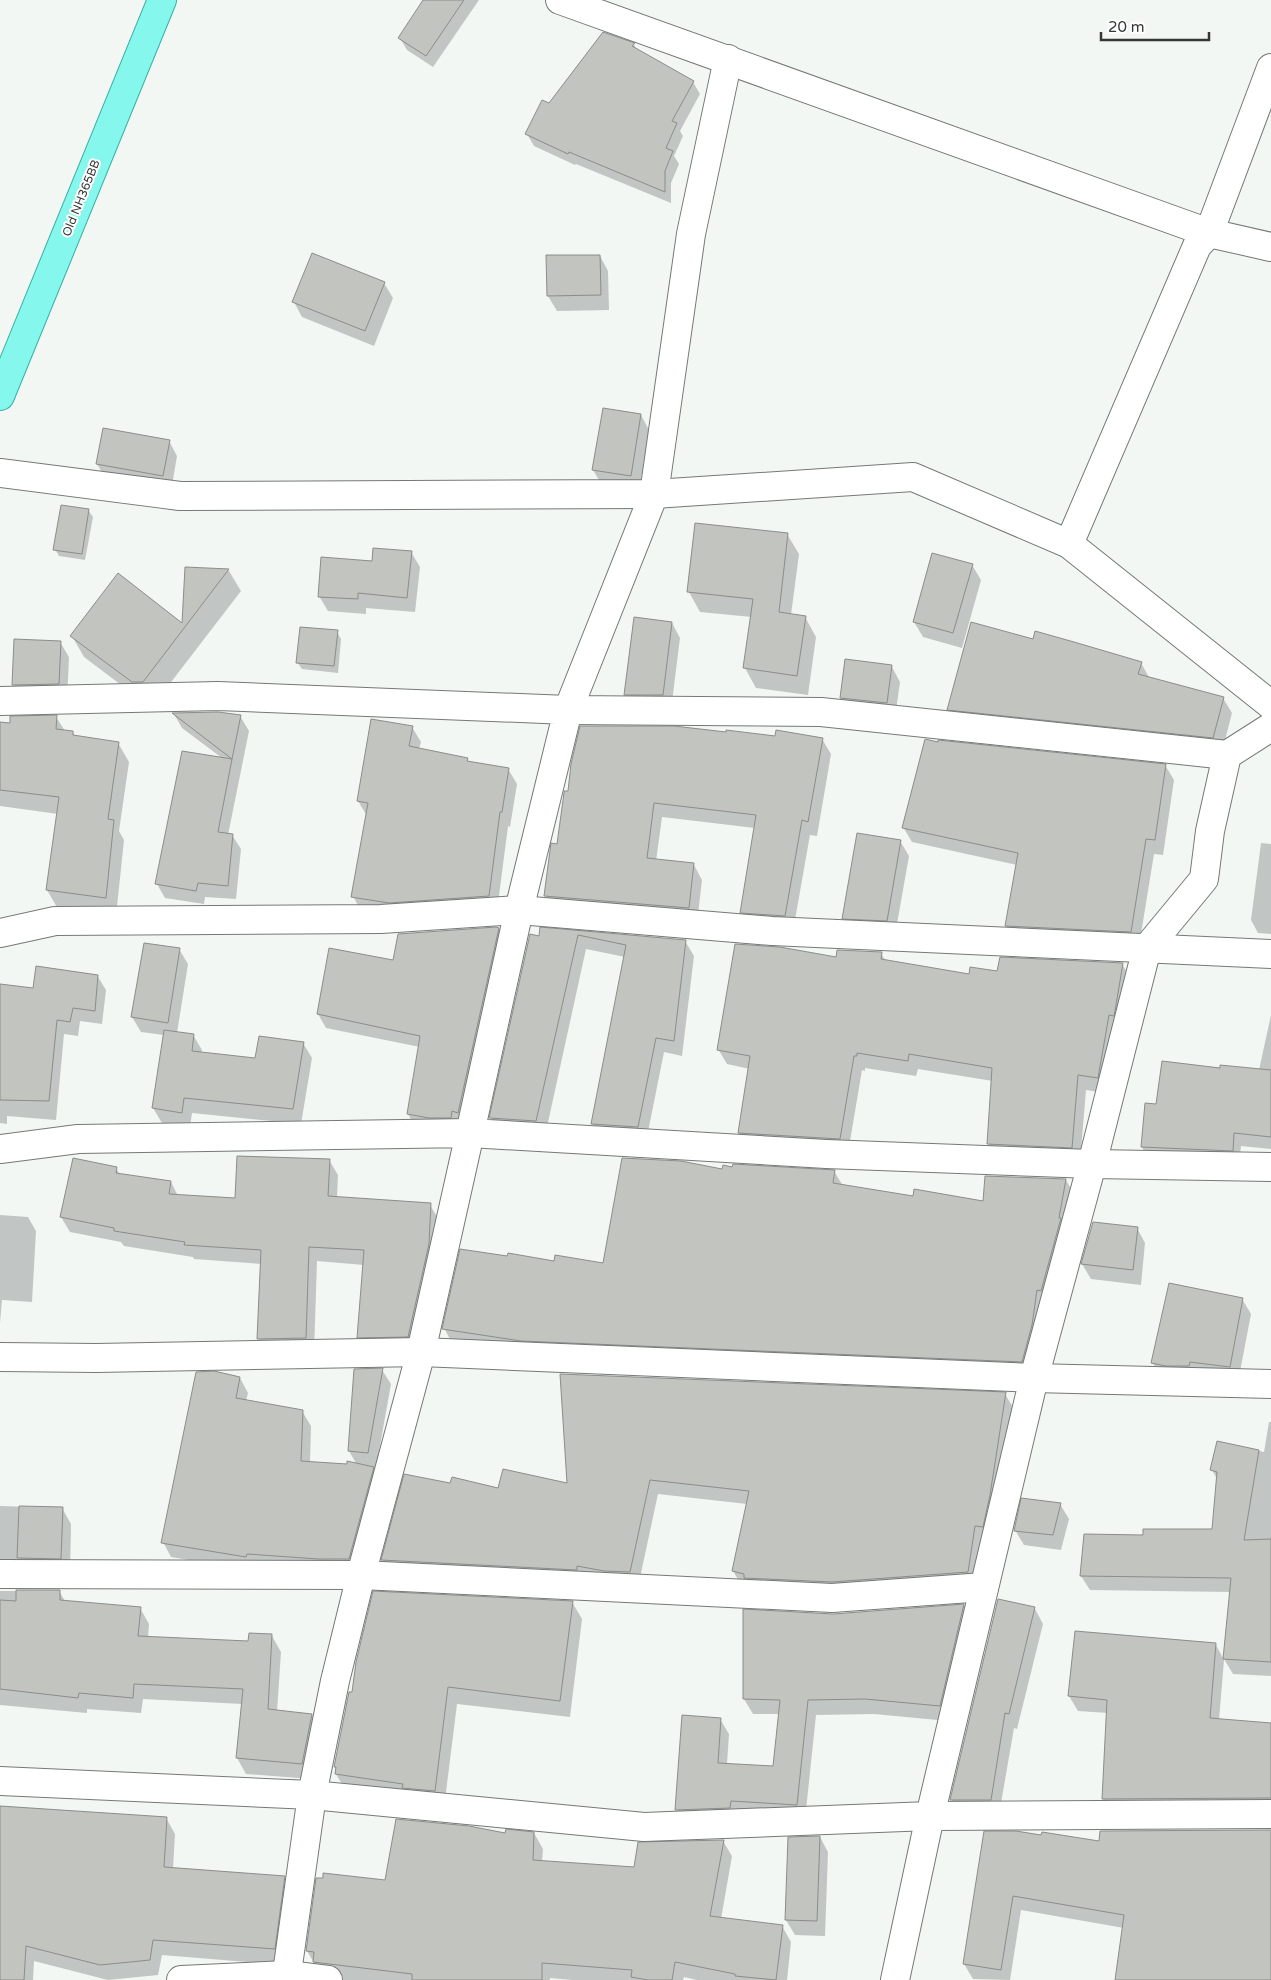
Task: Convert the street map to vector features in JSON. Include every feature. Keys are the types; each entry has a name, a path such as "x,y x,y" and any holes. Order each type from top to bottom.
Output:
{"main road":[{"name":"Old NH365BB","path":"0,396 162,0"}],"street":[{"path":"560,0 1209,233 1271,247"},
{"path":"287,1978 312,1795 335,1681 361,1575 421,1352 519,910 568,710 654,494 691,234 728,59"},
{"path":"1069,544 1197,246 1209,233 1271,68"},
{"path":"0,473 180,496 654,494 913,477 1069,544 1271,705"},
{"path":"0,701 218,696 568,710 821,712 1227,755 1271,727"},
{"path":"894,1980 930,1816 1034,1378 1092,1164 1147,948 1204,879 1210,831 1227,755"},
{"path":"0,933 55,921 381,919 519,910 772,931 1271,954"},
{"path":"0,1149 78,1139 470,1132 826,1154 1092,1164 1271,1167"},
{"path":"0,1357 96,1358 421,1352 1034,1378 1271,1384"},
{"path":"0,1574 361,1575 832,1598 984,1587"},
{"path":"0,1781 312,1795 644,1827 930,1816 1271,1814"},
{"path":"181,1980 287,1978 328,1980"}],"building":[{"path":"423,0 464,0 426,56 398,38"},
{"path":"603,32 635,43 632,46 694,81 672,121 677,123 666,148 673,151 665,171 665,192 569,152 568,154 525,134 542,100 549,103"},
{"path":"312,253 385,282 365,331 292,302"},
{"path":"546,255 600,255 601,295 547,296"},
{"path":"603,408 641,414 631,476 592,470"},
{"path":"103,428 170,440 163,476 96,464"},
{"path":"61,505 89,509 82,554 53,550"},
{"path":"695,523 788,533 779,612 806,616 797,676 743,668 753,599 687,592"},
{"path":"373,548 412,551 407,598 358,593 358,599 318,597 321,557 372,561"},
{"path":"932,553 973,564 953,633 913,622"},
{"path":"185,567 229,569 143,682 132,682 70,636 118,573 182,623"},
{"path":"634,617 672,622 663,695 624,695"},
{"path":"971,622 1033,639 1035,631 1142,662 1138,674 1224,697 1213,738 947,710"},
{"path":"300,627 338,630 334,666 296,663"},
{"path":"14,639 61,641 59,684 12,685"},
{"path":"845,659 892,665 887,703 840,698"},
{"path":"218,712 241,715 232,759 172,713"},
{"path":"57,715 56,729 73,731 73,735 119,742 108,819 114,820 106,898 46,890 59,797 0,790 0,722 10,723 10,716"},
{"path":"371,719 413,726 409,746 468,758 467,761 509,768 502,812 500,812 489,896 389,903 351,897 368,803 357,801"},
{"path":"580,726 674,726 775,736 776,730 823,738 808,822 802,820 785,916 740,913 756,815 654,803 647,858 694,863 689,908 544,896 551,843 557,844 564,791 568,791 571,764"},
{"path":"925,739 938,742 938,740 1166,764 1155,840 1146,839 1131,932 1005,926 1018,853 902,828"},
{"path":"182,751 232,759 218,832 233,834 228,886 198,883 196,891 155,884"},
{"path":"857,833 901,840 887,921 842,919"},
{"path":"540,927 686,940 674,1041 656,1038 638,1127 591,1124 626,945 578,935 536,1121 489,1118 530,934 539,936"},
{"path":"499,928 458,1113 452,1111 451,1118 429,1118 407,1114 420,1036 317,1014 329,948 393,960 398,934"},
{"path":"144,943 180,948 168,1023 131,1017"},
{"path":"735,944 780,947 836,957 837,950 882,952 881,959 969,974 970,967 997,971 1000,957 1123,963 1114,1016 1109,1015 1098,1078 1078,1075 1072,1148 987,1144 992,1068 909,1054 908,1061 857,1053 857,1056 854,1056 840,1139 738,1133 750,1056 717,1050"},
{"path":"36,966 98,975 95,1011 73,1008 70,1022 57,1020 49,1101 0,1100 0,984 33,988"},
{"path":"164,1030 194,1034 192,1051 255,1058 259,1036 304,1042 293,1109 184,1098 182,1113 152,1108"},
{"path":"1162,1061 1220,1068 1220,1065 1271,1070 1271,1137 1234,1133 1233,1151 1141,1147 1145,1103 1156,1104"},
{"path":"237,1156 330,1159 328,1196 431,1203 429,1244 408,1337 357,1338 364,1250 309,1247 306,1338 257,1339 261,1250 184,1245 185,1242 114,1231 114,1228 60,1217 73,1158 117,1167 116,1173 171,1181 169,1194 235,1198"},
{"path":"622,1158 681,1161 722,1169 723,1165 732,1167 733,1164 835,1170 833,1183 913,1196 914,1189 983,1201 985,1176 1066,1179 1059,1218 1061,1218 1041,1291 1037,1290 1032,1325 1022,1362 521,1341 442,1329 460,1249 507,1256 508,1253 554,1261 555,1255 603,1263"},
{"path":"1093,1222 1138,1227 1133,1270 1081,1264"},
{"path":"1169,1283 1243,1298 1230,1367 1190,1362 1189,1366 1166,1366 1151,1363"},
{"path":"383,1368 368,1453 348,1451 354,1369"},
{"path":"214,1371 240,1377 236,1398 303,1410 301,1461 347,1464 347,1461 374,1467 349,1559 318,1559 247,1554 246,1557 161,1543 196,1372"},
{"path":"560,1374 1006,1392 990,1495 983,1527 975,1526 968,1572 832,1582 744,1578 744,1574 732,1571 749,1491 650,1480 630,1572 604,1571 577,1566 577,1570 381,1560 404,1474 450,1483 452,1477 498,1488 503,1469 567,1483"},
{"path":"1217,1441 1259,1450 1244,1540 1271,1539 1271,1662 1223,1659 1231,1578 1080,1576 1084,1534 1143,1535 1143,1529 1212,1529 1217,1472 1210,1470"},
{"path":"1021,1498 1061,1503 1053,1535 1014,1531"},
{"path":"19,1506 63,1507 61,1559 17,1558"},
{"path":"16,1590 60,1590 60,1600 141,1607 138,1636 248,1641 249,1633 272,1634 268,1709 312,1714 302,1764 236,1758 243,1689 134,1684 133,1698 79,1693 78,1698 0,1689 0,1600 16,1601"},
{"path":"373,1591 573,1601 560,1701 448,1687 435,1791 402,1788 403,1784 335,1774 336,1767 334,1767 349,1692 352,1692 356,1662"},
{"path":"998,1599 1035,1607 1009,1714 1005,1713 991,1800 950,1800"},
{"path":"964,1604 940,1706 865,1699 808,1700 797,1805 731,1801 730,1808 675,1810 682,1715 721,1718 718,1763 773,1766 780,1700 743,1699 743,1609 833,1614"},
{"path":"1075,1631 1216,1643 1210,1718 1271,1723 1271,1798 1102,1799 1107,1700 1068,1696"},
{"path":"0,1806 167,1817 164,1867 285,1876 275,1949 153,1940 150,1960 100,1965 26,1946 24,1980 0,1980"},
{"path":"396,1819 469,1826 505,1833 506,1829 534,1832 533,1860 634,1867 638,1842 724,1840 710,1916 783,1925 776,1980 735,1976 735,1974 675,1962 672,1980 648,1980 631,1977 632,1970 542,1963 542,1980 412,1980 412,1974 313,1962 314,1952 306,1951 316,1878 323,1878 323,1873 385,1880"},
{"path":"1271,1830 1271,1980 1115,1980 1124,1915 1013,1896 1001,1970 963,1964 984,1831 1016,1831 1041,1835 1042,1832 1099,1841 1100,1831"},
{"path":"820,1836 817,1921 785,1920 788,1837"}]}
